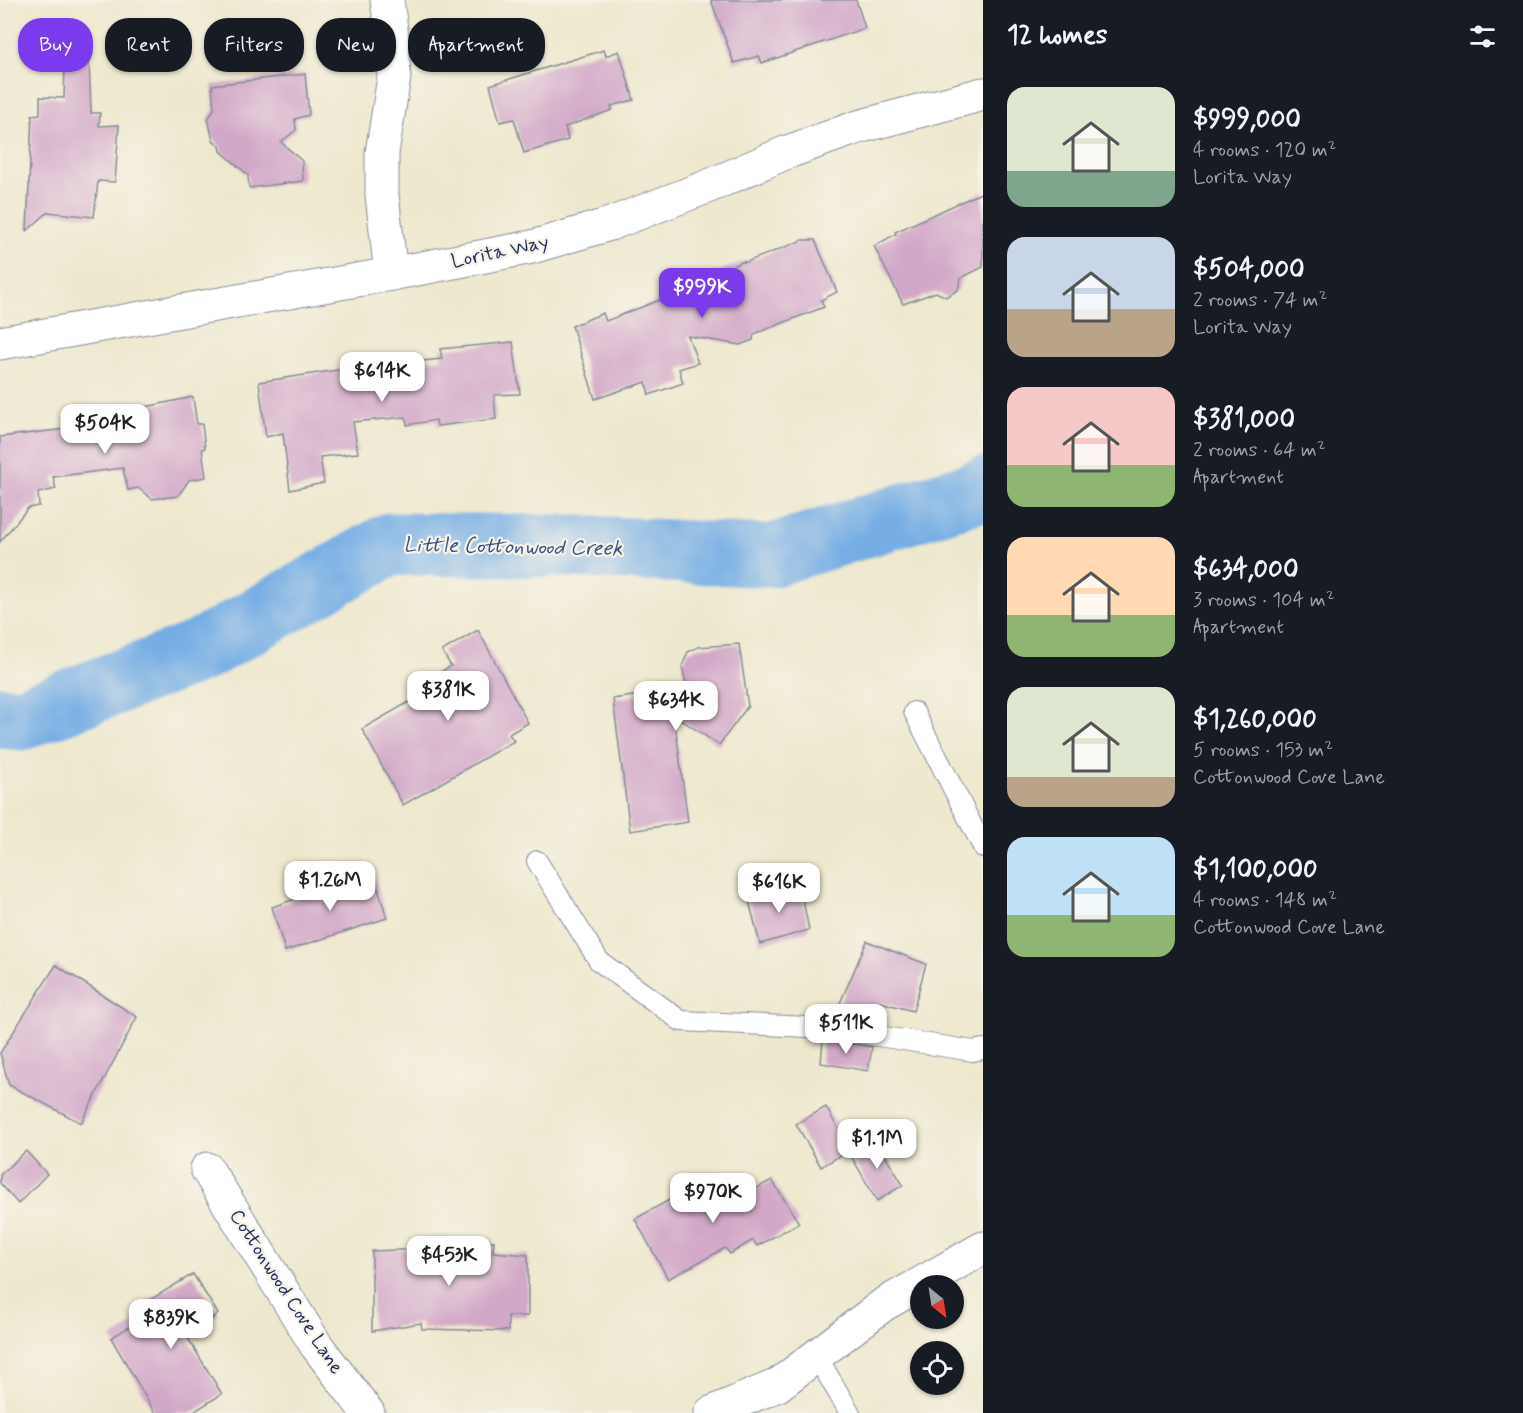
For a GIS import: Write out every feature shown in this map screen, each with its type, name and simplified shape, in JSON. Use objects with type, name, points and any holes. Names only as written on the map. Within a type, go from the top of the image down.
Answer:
[{"type":"street","points":[[387,0],[394,77],[382,153],[382,195],[391,274]]},
{"type":"street","name":"Lorita Way","points":[[0,343],[391,274],[543,244],[610,224],[709,186],[785,153],[858,127],[983,94]]},
{"type":"street","name":"Cottonwood Cove Lane","points":[[207,1169],[316,1345],[368,1413]]},
{"type":"street","points":[[711,1413],[778,1385],[883,1305],[983,1248]]},
{"type":"lane","points":[[914,712],[983,847]]},
{"type":"lane","points":[[537,861],[599,962],[681,1021],[828,1028],[973,1051],[983,1049]]},
{"type":"lane","points":[[816,1355],[850,1413]]},
{"type":"building","points":[[711,0],[856,0],[865,28],[762,63],[759,56],[734,63]]},
{"type":"building","points":[[604,50],[606,56],[619,51],[634,100],[611,106],[612,110],[565,127],[568,140],[524,153],[514,119],[500,122],[490,85],[532,72],[545,72],[545,68]]},
{"type":"building","points":[[65,72],[89,72],[91,113],[100,113],[99,126],[119,125],[115,182],[98,181],[94,217],[48,212],[27,231],[32,115],[40,114],[40,97],[64,98]]},
{"type":"building","points":[[305,74],[309,115],[295,119],[296,130],[281,142],[302,161],[303,181],[249,188],[248,175],[221,151],[220,146],[213,140],[208,119],[214,109],[212,85]]},
{"type":"building","points":[[983,192],[983,267],[961,278],[958,290],[946,297],[936,292],[903,304],[874,246],[896,234],[895,232]]},
{"type":"building","points":[[803,240],[815,240],[837,292],[821,300],[824,307],[754,334],[753,340],[740,345],[688,336],[698,363],[679,369],[683,383],[649,395],[646,382],[595,399],[572,326],[603,313],[606,321],[701,284],[700,280],[744,261],[744,263]]},
{"type":"building","points":[[513,342],[520,394],[494,395],[496,419],[437,426],[436,420],[407,425],[406,417],[353,422],[358,453],[320,457],[324,483],[290,490],[283,433],[266,437],[259,382],[357,367],[359,382],[424,366],[422,361],[442,359],[440,349]]},
{"type":"building","points":[[193,397],[197,424],[202,424],[205,448],[202,449],[206,477],[189,480],[178,496],[152,499],[138,488],[128,490],[123,468],[53,477],[56,489],[38,493],[39,506],[28,508],[0,542],[0,437],[74,428],[73,422],[96,418],[96,413],[131,407],[131,410]]},
{"type":"building","points":[[478,630],[528,723],[509,734],[514,741],[403,805],[362,729],[430,690],[426,680],[451,666],[442,651]]},
{"type":"building","points":[[739,644],[748,706],[719,745],[674,715],[688,822],[630,831],[613,699],[687,688],[682,666],[688,652],[698,647]]},
{"type":"building","points":[[373,872],[387,918],[285,951],[272,907]]},
{"type":"building","points":[[800,885],[809,930],[760,944],[748,897]]},
{"type":"building","points":[[867,941],[926,964],[913,1011],[880,1002],[876,1023],[834,1017]]},
{"type":"building","points":[[56,965],[137,1017],[81,1123],[9,1085],[0,1053]]},
{"type":"building","points":[[823,1040],[872,1047],[868,1071],[821,1063]]},
{"type":"building","points":[[826,1107],[850,1150],[821,1167],[796,1124]]},
{"type":"building","points":[[876,1140],[903,1185],[877,1201],[850,1154]]},
{"type":"building","points":[[26,1151],[47,1174],[18,1204],[0,1183],[0,1175]]},
{"type":"building","points":[[705,1180],[712,1190],[727,1184],[736,1199],[772,1180],[799,1223],[757,1246],[753,1240],[730,1254],[725,1248],[668,1279],[635,1219]]},
{"type":"building","points":[[421,1240],[494,1241],[493,1252],[528,1255],[528,1316],[508,1316],[508,1331],[422,1329],[421,1323],[372,1331],[372,1251],[422,1249]]},
{"type":"building","points":[[193,1274],[218,1314],[186,1335],[222,1394],[192,1413],[155,1413],[111,1338],[153,1312],[148,1301]]},
{"type":"waterway","name":"Little Cottonwood Creek","points":[[0,717],[21,719],[200,651],[390,544],[568,546],[770,556],[983,488]]}]
